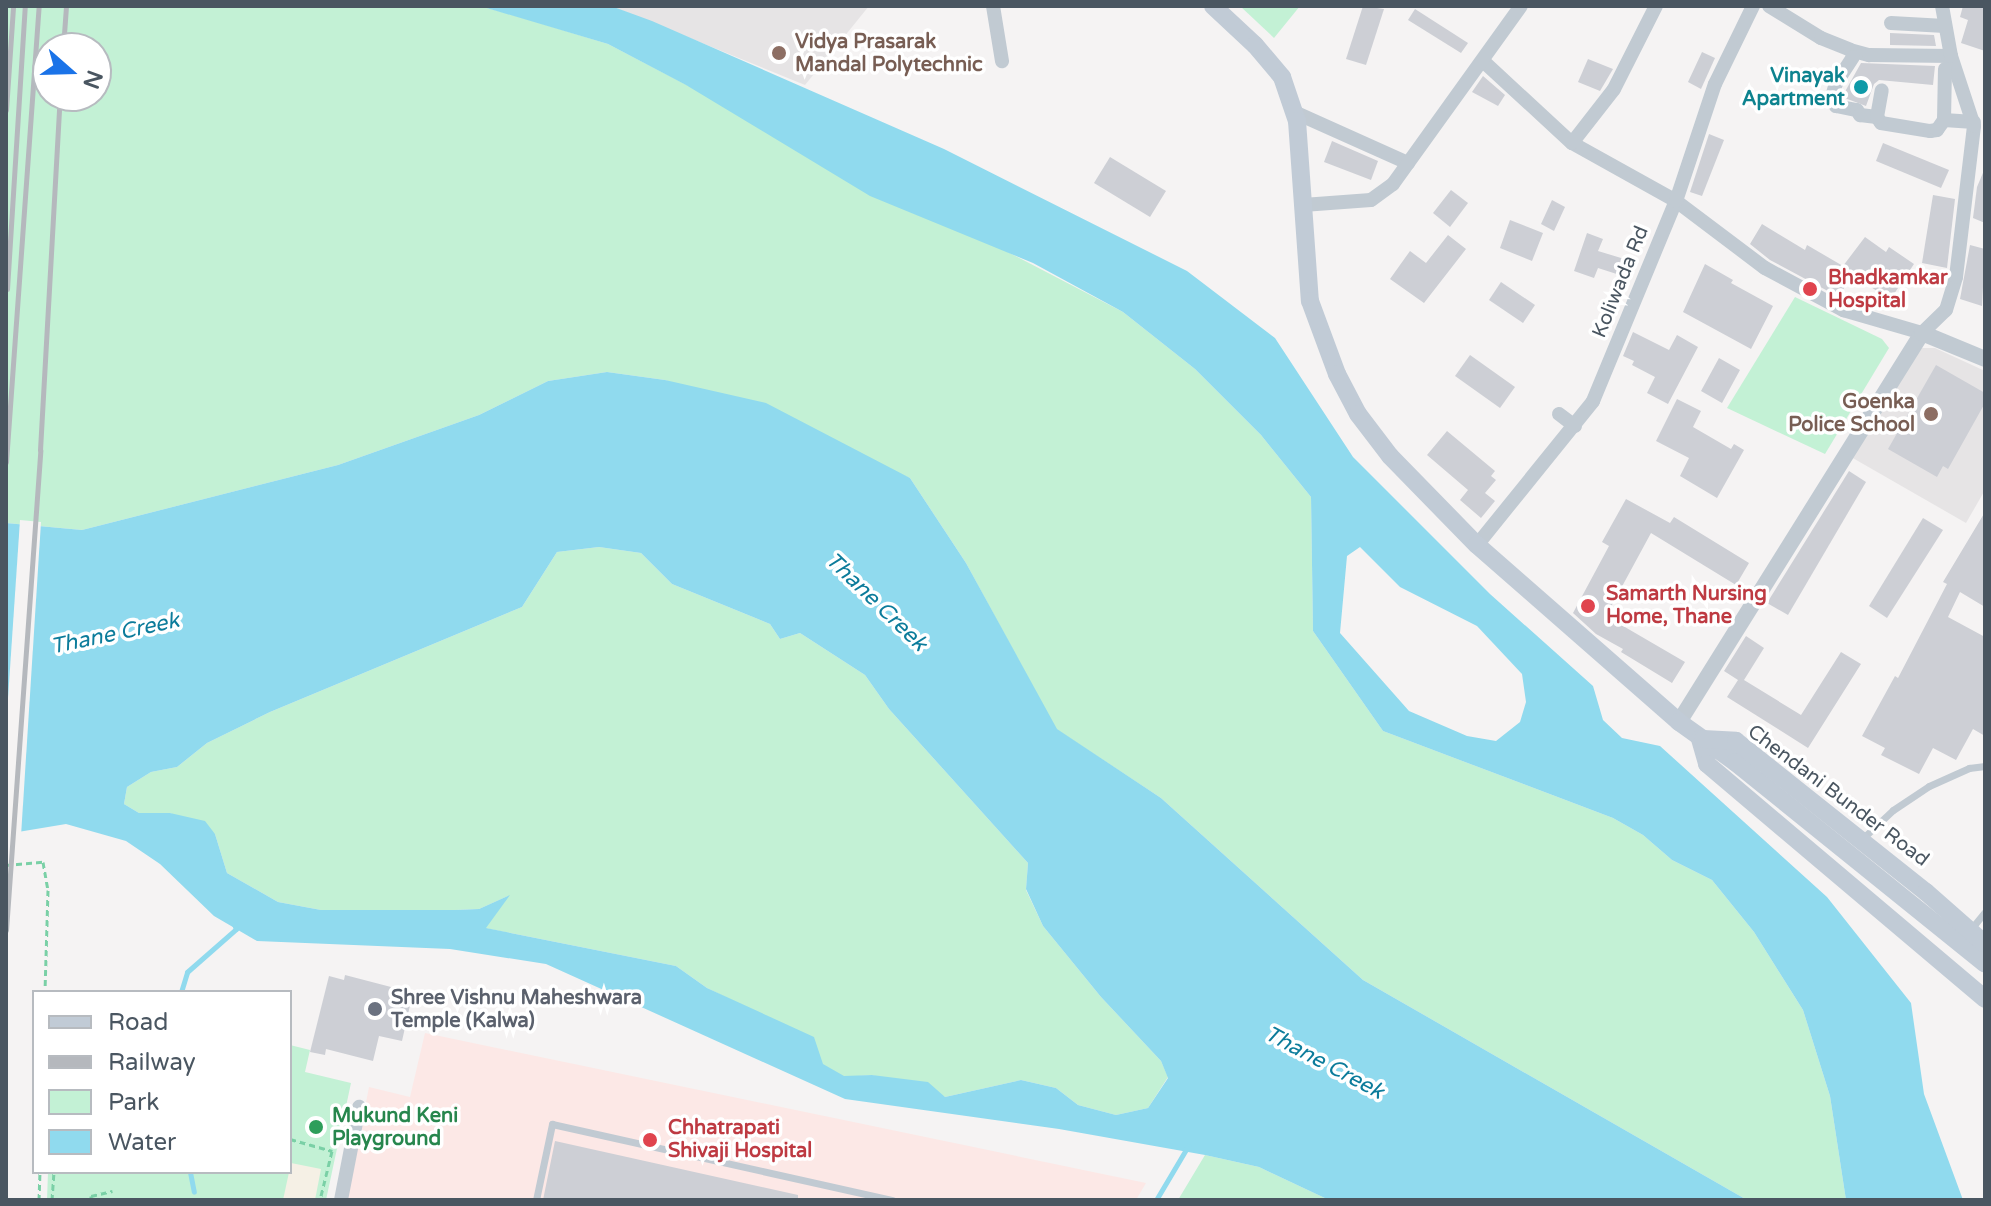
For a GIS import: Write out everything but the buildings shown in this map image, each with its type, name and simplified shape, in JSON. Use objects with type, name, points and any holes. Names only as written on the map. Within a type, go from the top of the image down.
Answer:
[{"type":"main road","points":[[1213,6],[1255,45],[1282,77],[1294,112],[1310,301],[1337,374],[1358,414],[1390,456],[1477,545],[1679,722],[1735,762],[1985,964]]},
{"type":"main road","points":[[1700,739],[1707,764],[1985,999]]},
{"type":"main road","name":"Chendani Bunder Road","points":[[1700,739],[1736,741],[1985,944]]},
{"type":"street","points":[[993,6],[1002,61]]},
{"type":"street","points":[[1303,205],[1371,200],[1393,184],[1521,6]]},
{"type":"street","points":[[1572,143],[1614,89],[1656,6]]},
{"type":"street","name":"Koliwada Rd","points":[[1477,545],[1593,401],[1676,201],[1715,84],[1753,6]]},
{"type":"street","points":[[1769,6],[1821,38],[1850,50],[1869,55],[1948,62]]},
{"type":"street","points":[[1853,57],[1836,83],[1831,100],[1836,106],[1877,117],[1881,123],[1937,130],[1944,120],[1948,62],[1942,6]]},
{"type":"street","points":[[1891,23],[1945,26]]},
{"type":"street","points":[[1483,61],[1572,143],[1676,201],[1778,275],[1864,319],[1922,333],[1984,356]]},
{"type":"street","points":[[1679,722],[1922,333],[1946,310],[1956,277],[1978,125],[1948,62]]},
{"type":"street","points":[[1877,117],[1882,90]]},
{"type":"street","points":[[1294,112],[1408,163]]},
{"type":"street","points":[[1944,120],[1978,125]]},
{"type":"street","points":[[1559,414],[1575,426]]},
{"type":"street","points":[[341,1200],[359,1107]]},
{"type":"lane","points":[[1861,840],[1893,810],[1929,786],[1969,768],[1985,766]]},
{"type":"lane","points":[[1970,930],[1985,912]]},
{"type":"lane","points":[[536,1200],[552,1124],[893,1200]]},
{"type":"path","points":[[6,865],[43,862],[48,890],[45,990]]},
{"type":"path","points":[[292,1140],[332,1151],[320,1200]]},
{"type":"path","points":[[39,1200],[40,1174]]},
{"type":"path","points":[[52,1200],[54,1174]]},
{"type":"path","points":[[91,1200],[91,1196],[112,1191]]},
{"type":"path","points":[[206,1200],[226,1200]]},
{"type":"shaded area","name":"Vidya Prasarak Mandal Polytechnic","points":[[611,6],[869,6],[805,85]]},
{"type":"shaded area","name":"Goenka Police School","points":[[1922,348],[1935,348],[1985,371],[1985,490],[1966,523],[1851,457],[1913,355]]},
{"type":"shaded area","name":"Chhatrapati Shivaji Hospital","points":[[425,1033],[1146,1183],[1136,1200],[347,1200],[369,1087],[410,1097]]},
{"type":"green space","points":[[6,6],[480,6],[608,44],[1123,312],[1195,369],[1261,435],[1311,497],[1313,631],[1383,731],[1613,818],[1643,835],[1672,860],[1712,880],[1754,932],[1803,1010],[1830,1096],[1846,1200],[1747,1200],[1363,980],[1161,798],[1056,729],[966,563],[910,478],[665,380],[607,372],[548,381],[479,415],[338,465],[82,530],[6,523]]},
{"type":"green space","points":[[1240,6],[1300,6],[1274,38]]},
{"type":"green space","points":[[1795,297],[1882,339],[1889,348],[1825,454],[1727,408]]},
{"type":"green space","points":[[599,547],[641,553],[672,584],[770,624],[780,639],[800,633],[865,675],[889,709],[1028,863],[1026,890],[1043,926],[1101,997],[1161,1061],[1168,1077],[1148,1108],[1116,1115],[1078,1105],[1056,1088],[1021,1080],[945,1097],[872,1075],[844,1077],[822,1064],[752,1010],[707,988],[676,966],[485,928],[508,896],[479,909],[455,910],[321,910],[278,902],[227,873],[215,834],[170,813],[139,813],[124,804],[127,787],[151,772],[177,767],[207,743],[270,712],[522,607],[557,552]]},
{"type":"green space","name":"Mukund Keni Playground","points":[[292,1046],[310,1050],[305,1072],[351,1083],[326,1200],[47,1200],[48,1174],[292,1174]]},
{"type":"green space","points":[[1205,1155],[1259,1167],[1329,1200],[1178,1200]]},
{"type":"sand","points":[[292,1163],[321,1169],[315,1200],[283,1200],[289,1174],[292,1174]]},
{"type":"water","points":[[480,6],[611,6],[652,21],[944,149],[1187,271],[1275,338],[1353,457],[1490,594],[1593,686],[1603,720],[1622,738],[1660,746],[1827,897],[1911,1003],[1924,1094],[1963,1200],[1846,1200],[1830,1096],[1803,1010],[1754,932],[1712,880],[1672,860],[1643,835],[1613,818],[1383,731],[1313,631],[1311,497],[1261,435],[1195,369],[1123,312],[1033,263],[870,196],[686,85],[608,44]],"holes":[[[1360,547],[1400,587],[1477,626],[1522,674],[1526,702],[1520,722],[1496,741],[1467,736],[1409,711],[1340,633],[1347,556]]]},
{"type":"water","name":"Thane Creek","points":[[607,372],[665,380],[766,403],[910,478],[966,563],[1057,729],[1161,798],[1363,980],[1747,1200],[1329,1200],[1259,1167],[1205,1155],[1059,1129],[845,1099],[546,964],[450,949],[257,941],[214,916],[160,864],[126,841],[66,824],[6,834],[6,523],[82,530],[338,465],[479,415],[548,381]],"holes":[[[599,547],[641,553],[672,584],[770,624],[780,639],[800,633],[865,675],[889,709],[1028,863],[1026,889],[1043,926],[1101,997],[1161,1061],[1168,1078],[1148,1108],[1116,1115],[1078,1105],[1056,1088],[1021,1080],[945,1097],[928,1082],[872,1075],[844,1076],[823,1064],[814,1037],[707,988],[676,966],[486,928],[510,895],[479,909],[455,910],[321,910],[278,902],[227,873],[215,834],[205,821],[170,813],[139,813],[124,804],[127,787],[151,772],[177,767],[207,743],[270,712],[522,607],[557,552]]]},
{"type":"pier","points":[[20,520],[41,522],[21,836],[6,838],[6,728]]},
{"type":"waterway","points":[[182,990],[187,972],[236,929],[234,924]]},
{"type":"waterway","points":[[1156,1200],[1188,1146]]},
{"type":"waterway","points":[[190,1174],[194,1192]]},
{"type":"railway","points":[[6,110],[13,6]]},
{"type":"railway","points":[[7,289],[25,6]]},
{"type":"railway","points":[[6,462],[39,6]]},
{"type":"railway","points":[[64,32],[66,6]]},
{"type":"railway","points":[[6,930],[40,450],[59,112]]},
{"type":"place","name":"Vidya Prasarak Mandal Polytechnic","points":[[779,53]]},
{"type":"place","name":"Vinayak Apartment","points":[[1861,87]]},
{"type":"place","name":"Bhadkamkar Hospital","points":[[1810,289]]},
{"type":"place","name":"Goenka Police School","points":[[1931,414]]},
{"type":"place","name":"Samarth Nursing Home, Thane","points":[[1588,606]]},
{"type":"place","name":"Shree Vishnu Maheshwara Temple (Kalwa)","points":[[375,1009]]},
{"type":"place","name":"Mukund Keni Playground","points":[[316,1127]]},
{"type":"place","name":"Chhatrapati Shivaji Hospital","points":[[650,1140]]}]
